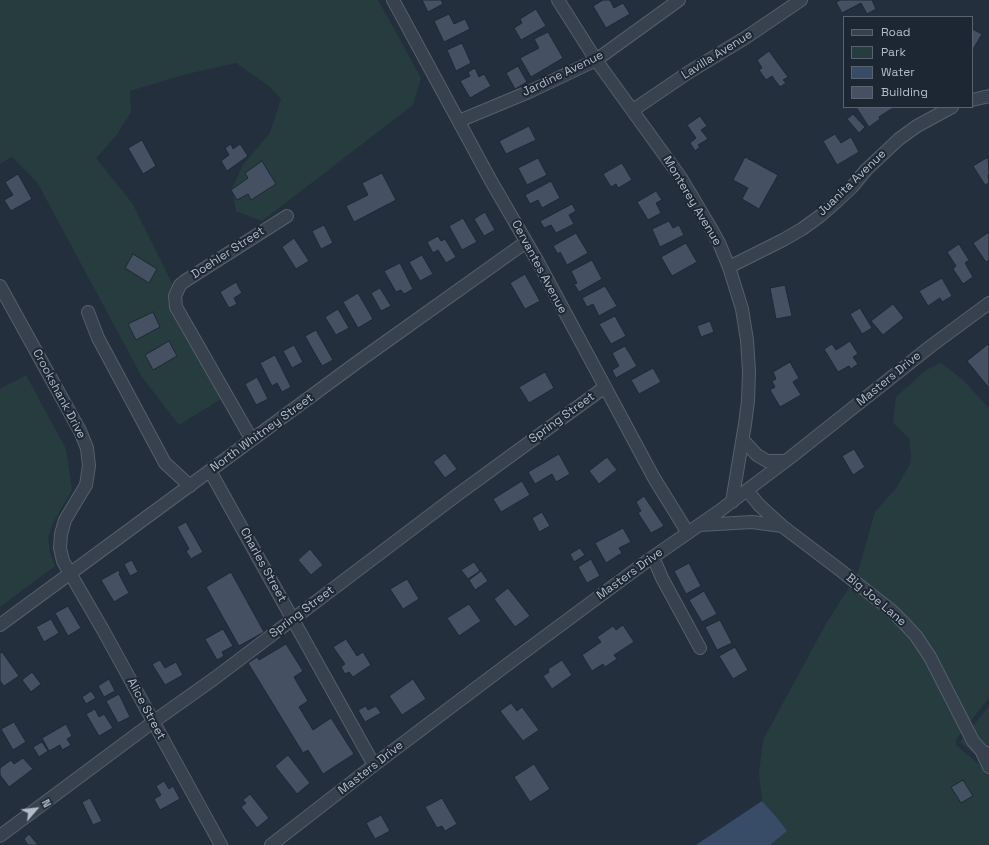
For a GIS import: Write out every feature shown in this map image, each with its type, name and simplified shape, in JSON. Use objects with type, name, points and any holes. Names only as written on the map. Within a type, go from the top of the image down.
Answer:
[{"type":"street","name":"Cervantes Avenue","points":[[393,0],[654,478],[688,533]]},
{"type":"street","name":"Monterey Avenue","points":[[558,0],[596,60],[633,110],[689,191],[719,243],[729,267],[740,303],[747,340],[749,371],[748,401],[743,440],[732,502]]},
{"type":"street","name":"Jardine Avenue","points":[[459,121],[531,91],[596,60],[679,0]]},
{"type":"street","name":"Lavilla Avenue","points":[[633,110],[801,0]]},
{"type":"street","points":[[973,100],[989,96]]},
{"type":"street","name":"Juanita Avenue","points":[[729,267],[783,240],[820,216],[899,139],[917,126],[950,108]]},
{"type":"street","name":"Doehler Street","points":[[252,440],[176,306],[175,296],[180,285],[185,281],[287,216]]},
{"type":"street","name":"North Whitney Street","points":[[0,625],[359,361],[526,242]]},
{"type":"street","name":"Crookshank Drive","points":[[0,286],[80,431],[86,448],[89,466],[86,485],[65,520],[61,534],[61,555],[70,574]]},
{"type":"street","name":"Masters Drive","points":[[271,845],[514,659],[732,502],[931,346],[989,303]]},
{"type":"street","points":[[88,312],[98,338],[164,463],[190,486]]},
{"type":"street","name":"Spring Street","points":[[0,836],[153,722],[215,678],[457,495],[605,387]]},
{"type":"street","points":[[743,440],[757,455],[768,461],[786,461]]},
{"type":"street","name":"Charles Street","points":[[210,471],[374,765]]},
{"type":"street","name":"Big Joe Lane","points":[[747,490],[759,505],[782,526],[892,611],[916,636],[930,657],[973,741],[985,752],[989,767]]},
{"type":"street","points":[[700,524],[752,522],[782,526]]},
{"type":"street","points":[[653,558],[662,578],[700,648]]},
{"type":"street","name":"Alice Street","points":[[70,574],[103,630],[221,845]]},
{"type":"green space","points":[[0,0],[378,0],[421,78],[413,105],[262,221],[236,211],[232,188],[243,165],[270,133],[281,99],[269,86],[236,63],[187,74],[130,91],[131,112],[116,136],[96,158],[132,203],[173,285],[169,291],[168,301],[171,310],[221,399],[179,425],[142,377],[37,182],[12,157],[0,164]]},
{"type":"green space","points":[[941,363],[963,380],[989,408],[989,698],[956,739],[956,745],[989,773],[989,845],[770,845],[787,831],[762,801],[759,774],[763,740],[827,622],[857,575],[875,512],[896,488],[910,464],[911,456],[909,438],[893,423],[896,397],[926,370]]},
{"type":"green space","points":[[26,375],[66,449],[72,490],[53,523],[48,537],[50,553],[55,566],[0,607],[0,389]]},
{"type":"green space","points":[[989,706],[989,766],[960,742]]},
{"type":"water","points":[[762,801],[787,831],[770,845],[696,845]]},
{"type":"building","points":[[422,0],[441,0],[443,4],[428,12]]},
{"type":"building","points":[[603,0],[610,0],[614,8],[623,3],[630,14],[606,28],[593,6]]},
{"type":"building","points":[[840,0],[872,0],[876,9],[867,14],[861,3],[842,13],[836,2]]},
{"type":"building","points":[[536,9],[546,26],[521,40],[514,28],[522,23],[520,19]]},
{"type":"building","points":[[449,14],[454,24],[465,19],[470,29],[444,42],[434,21]]},
{"type":"building","points":[[973,30],[982,34],[973,49]]},
{"type":"building","points":[[548,32],[563,58],[531,77],[520,58],[539,48],[534,39]]},
{"type":"building","points":[[462,43],[471,63],[456,71],[447,50]]},
{"type":"building","points":[[769,51],[788,77],[783,80],[786,83],[780,87],[772,76],[766,80],[759,70],[762,68],[757,60]]},
{"type":"building","points":[[518,66],[527,82],[515,89],[506,73]]},
{"type":"building","points":[[475,68],[479,77],[484,74],[491,86],[470,98],[460,81],[470,76],[468,72]]},
{"type":"building","points":[[857,108],[893,108],[879,117],[880,119],[869,127]]},
{"type":"building","points":[[853,114],[865,127],[859,133],[847,119]]},
{"type":"building","points":[[700,116],[707,126],[701,130],[708,139],[698,145],[700,147],[695,151],[690,143],[696,138],[687,125]]},
{"type":"building","points":[[529,126],[536,140],[506,154],[499,141]]},
{"type":"building","points":[[835,134],[841,143],[851,137],[859,152],[837,165],[823,141]]},
{"type":"building","points":[[142,140],[156,166],[143,174],[128,148]]},
{"type":"building","points":[[231,144],[233,149],[240,144],[248,156],[227,171],[221,161],[229,155],[225,148]]},
{"type":"building","points":[[745,157],[778,175],[759,209],[742,199],[748,188],[733,180]]},
{"type":"building","points":[[988,157],[989,183],[985,185],[973,166]]},
{"type":"building","points":[[538,158],[547,175],[527,185],[518,168]]},
{"type":"building","points":[[262,161],[276,184],[251,200],[248,194],[237,200],[231,190],[248,178],[245,173]]},
{"type":"building","points":[[622,163],[632,180],[618,188],[616,184],[611,187],[603,174]]},
{"type":"building","points":[[382,173],[396,200],[354,222],[346,206],[368,195],[362,183]]},
{"type":"building","points":[[18,174],[32,199],[11,211],[4,200],[13,195],[5,182]]},
{"type":"building","points":[[551,181],[560,198],[542,208],[538,200],[530,204],[525,195]]},
{"type":"building","points":[[656,191],[662,200],[656,203],[661,213],[648,220],[637,202]]},
{"type":"building","points":[[572,204],[576,211],[569,215],[574,224],[556,233],[551,225],[544,228],[540,221]]},
{"type":"building","points":[[485,212],[495,230],[484,236],[474,219]]},
{"type":"building","points":[[463,218],[477,242],[462,250],[449,226]]},
{"type":"building","points":[[669,221],[673,228],[679,225],[684,235],[660,247],[652,229]]},
{"type":"building","points":[[324,225],[333,243],[321,249],[312,231]]},
{"type":"building","points":[[989,232],[989,260],[986,262],[973,243]]},
{"type":"building","points":[[576,233],[588,253],[567,265],[560,252],[558,254],[553,246]]},
{"type":"building","points":[[438,236],[441,241],[445,239],[456,257],[446,263],[438,250],[433,253],[427,242]]},
{"type":"building","points":[[294,238],[309,261],[296,269],[282,247]]},
{"type":"building","points":[[686,243],[697,262],[672,276],[661,257]]},
{"type":"building","points":[[959,244],[969,260],[965,263],[973,277],[963,284],[953,269],[956,266],[947,252]]},
{"type":"building","points":[[133,254],[157,269],[149,283],[125,268]]},
{"type":"building","points":[[422,255],[433,274],[420,281],[409,262]]},
{"type":"building","points":[[592,260],[602,279],[579,292],[574,284],[577,283],[571,271]]},
{"type":"building","points":[[400,263],[413,289],[404,294],[401,290],[396,292],[384,271]]},
{"type":"building","points":[[525,274],[540,301],[525,309],[510,283]]},
{"type":"building","points":[[942,278],[952,296],[942,302],[940,298],[928,306],[919,291]]},
{"type":"building","points":[[236,282],[242,293],[234,298],[237,304],[229,308],[220,292]]},
{"type":"building","points":[[785,285],[792,316],[776,319],[770,288]]},
{"type":"building","points":[[605,286],[617,306],[599,316],[593,304],[587,307],[582,298]]},
{"type":"building","points":[[380,288],[391,306],[381,311],[371,293]]},
{"type":"building","points":[[358,293],[373,319],[358,328],[343,302]]},
{"type":"building","points":[[893,304],[904,318],[883,335],[871,321]]},
{"type":"building","points":[[860,308],[872,328],[862,334],[850,314]]},
{"type":"building","points":[[338,309],[349,328],[336,335],[325,317]]},
{"type":"building","points":[[153,312],[160,327],[136,340],[128,324]]},
{"type":"building","points":[[615,316],[626,336],[611,344],[599,324]]},
{"type":"building","points":[[710,321],[714,332],[701,337],[697,326]]},
{"type":"building","points":[[316,330],[333,360],[322,366],[305,336]]},
{"type":"building","points":[[169,341],[177,356],[153,370],[145,355]]},
{"type":"building","points":[[850,341],[858,354],[853,357],[858,364],[851,369],[849,366],[838,372],[824,349],[832,344],[836,350]]},
{"type":"building","points":[[988,344],[989,345],[989,388],[967,361]]},
{"type":"building","points":[[294,345],[303,362],[292,368],[283,351]]},
{"type":"building","points":[[625,346],[637,366],[616,378],[612,370],[619,366],[612,353]]},
{"type":"building","points":[[275,355],[291,387],[282,392],[277,383],[272,386],[260,363]]},
{"type":"building","points":[[790,362],[799,378],[793,382],[801,395],[780,407],[770,390],[775,387],[772,381],[776,379],[773,372]]},
{"type":"building","points":[[653,368],[661,382],[639,394],[631,380]]},
{"type":"building","points":[[545,372],[554,388],[529,403],[519,387]]},
{"type":"building","points":[[257,377],[268,399],[256,405],[245,384]]},
{"type":"building","points":[[854,449],[865,467],[853,475],[842,456]]},
{"type":"building","points":[[445,453],[457,469],[445,478],[433,462]]},
{"type":"building","points":[[559,454],[570,474],[556,482],[552,474],[535,484],[528,472]]},
{"type":"building","points":[[607,457],[617,470],[599,484],[589,471]]},
{"type":"building","points":[[522,481],[530,495],[501,512],[493,499]]},
{"type":"building","points":[[644,496],[664,526],[651,533],[638,513],[641,511],[636,502]]},
{"type":"building","points":[[542,512],[550,526],[539,532],[532,518]]},
{"type":"building","points":[[186,522],[203,552],[191,559],[186,551],[189,549],[177,527]]},
{"type":"building","points":[[623,528],[631,542],[619,548],[622,553],[606,563],[595,543]]},
{"type":"building","points":[[580,548],[585,555],[574,562],[570,554]]},
{"type":"building","points":[[310,549],[323,565],[311,575],[298,560]]},
{"type":"building","points":[[591,559],[600,576],[587,583],[578,567]]},
{"type":"building","points":[[132,560],[138,572],[130,576],[124,564]]},
{"type":"building","points":[[474,562],[480,571],[468,579],[461,570]]},
{"type":"building","points":[[689,563],[701,586],[686,594],[674,571]]},
{"type":"building","points":[[119,570],[119,574],[129,593],[114,602],[101,580]]},
{"type":"building","points":[[481,571],[488,581],[475,590],[469,580]]},
{"type":"building","points":[[231,572],[264,632],[239,646],[206,587]]},
{"type":"building","points":[[407,579],[419,599],[403,609],[390,589]]},
{"type":"building","points":[[508,588],[530,616],[515,627],[494,599]]},
{"type":"building","points":[[704,591],[717,614],[702,622],[689,600]]},
{"type":"building","points":[[469,604],[481,621],[459,636],[447,618]]},
{"type":"building","points":[[68,606],[81,628],[68,636],[55,613]]},
{"type":"building","points":[[51,619],[59,633],[44,642],[36,627]]},
{"type":"building","points":[[720,620],[732,643],[717,650],[705,627]]},
{"type":"building","points":[[623,625],[634,642],[614,655],[617,659],[605,667],[603,664],[592,671],[582,655],[601,642],[597,637],[613,626],[616,630]]},
{"type":"building","points":[[223,629],[233,646],[222,652],[224,656],[217,660],[205,639]]},
{"type":"building","points":[[346,639],[357,656],[363,652],[371,665],[353,677],[349,672],[345,674],[341,667],[345,664],[333,647]]},
{"type":"building","points":[[286,644],[303,671],[294,677],[308,701],[299,707],[313,730],[331,718],[354,754],[323,774],[308,750],[303,753],[248,663],[257,657],[259,660]]},
{"type":"building","points":[[735,647],[748,670],[733,679],[719,656]]},
{"type":"building","points":[[2,652],[19,676],[4,686],[0,681],[0,653]]},
{"type":"building","points":[[160,660],[165,668],[176,662],[183,675],[165,685],[152,664]]},
{"type":"building","points":[[562,660],[572,675],[552,689],[543,676],[549,672],[548,669]]},
{"type":"building","points":[[32,672],[41,684],[31,692],[22,680]]},
{"type":"building","points":[[109,679],[115,691],[104,697],[98,686]]},
{"type":"building","points":[[413,679],[426,699],[402,715],[389,696]]},
{"type":"building","points":[[91,691],[96,698],[86,704],[82,697]]},
{"type":"building","points":[[119,694],[130,717],[118,723],[106,701]]},
{"type":"building","points":[[511,703],[517,711],[522,707],[539,730],[523,741],[500,711]]},
{"type":"building","points":[[366,706],[368,710],[376,706],[381,713],[365,722],[358,710]]},
{"type":"building","points":[[95,709],[99,717],[104,714],[113,728],[99,736],[86,714]]},
{"type":"building","points":[[14,722],[26,742],[13,750],[1,729]]},
{"type":"building","points":[[66,724],[72,736],[67,739],[71,745],[62,750],[60,745],[49,751],[42,738]]},
{"type":"building","points":[[42,742],[48,751],[39,757],[33,747]]},
{"type":"building","points":[[288,755],[310,783],[297,794],[275,766]]},
{"type":"building","points":[[23,758],[33,769],[9,787],[0,775],[0,768],[11,760],[14,764]]},
{"type":"building","points":[[534,764],[550,789],[530,802],[514,777]]},
{"type":"building","points":[[963,780],[973,796],[961,803],[951,787]]},
{"type":"building","points":[[164,781],[169,789],[173,786],[180,799],[160,810],[154,799],[161,795],[156,786]]},
{"type":"building","points":[[250,794],[269,818],[257,828],[241,807],[246,803],[243,800]]},
{"type":"building","points":[[90,798],[102,821],[93,825],[82,802]]},
{"type":"building","points":[[442,798],[457,824],[445,831],[442,826],[437,828],[425,807]]},
{"type":"building","points":[[381,815],[390,831],[375,839],[366,823]]},
{"type":"building","points":[[29,834],[38,845],[28,845],[24,839]]}]
